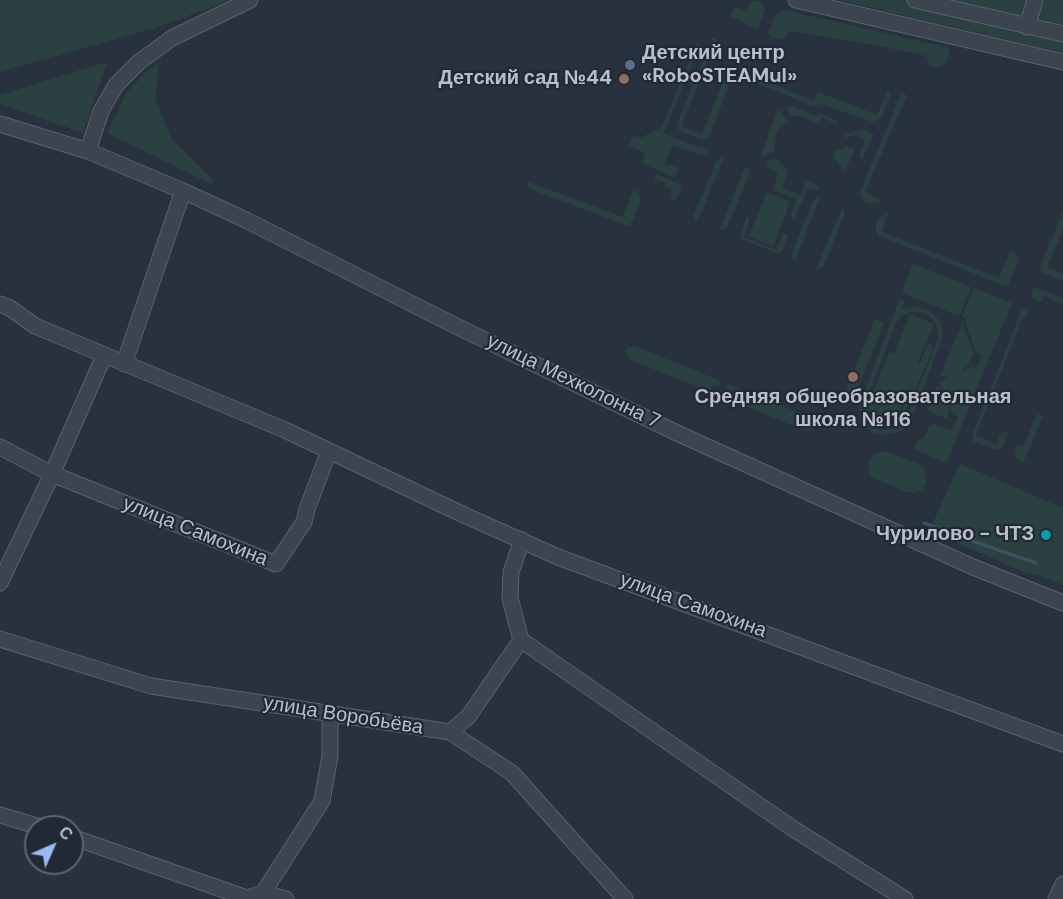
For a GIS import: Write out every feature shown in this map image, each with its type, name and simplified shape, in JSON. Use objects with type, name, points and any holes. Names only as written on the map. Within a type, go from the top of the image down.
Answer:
[{"type":"street","points":[[88,151],[101,111],[116,85],[139,62],[172,38],[250,0]]},
{"type":"street","points":[[796,0],[1063,62]]},
{"type":"street","points":[[915,0],[950,4],[1026,27],[1063,34]]},
{"type":"street","points":[[1026,27],[1035,0]]},
{"type":"street","name":"улица Мехколонна 7","points":[[0,124],[88,151],[183,191],[677,433],[973,567],[1063,603]]},
{"type":"street","points":[[124,364],[183,191]]},
{"type":"street","name":"улица Самохина","points":[[0,304],[10,308],[35,326],[285,430],[558,557],[1063,744]]},
{"type":"street","points":[[0,583],[52,474],[104,356]]},
{"type":"street","name":"улица Самохина","points":[[0,447],[52,474],[276,564],[304,522],[329,451]]},
{"type":"street","points":[[522,540],[511,572],[510,598],[521,640],[792,828],[905,899]]},
{"type":"street","name":"улица Воробьёва","points":[[0,639],[151,686],[450,732],[512,773],[625,899]]},
{"type":"street","points":[[450,732],[468,717],[521,640]]},
{"type":"street","points":[[263,893],[322,801],[330,756],[330,714]]},
{"type":"street","points":[[0,815],[24,822]]},
{"type":"street","points":[[84,841],[247,898],[263,893],[286,899]]},
{"type":"street","points":[[1056,899],[1063,884]]},
{"type":"green space","points":[[0,0],[229,0],[162,26],[0,72]]},
{"type":"green space","points":[[839,0],[1063,0],[1063,53]]},
{"type":"green space","points":[[760,1],[765,9],[758,30],[730,16],[734,7],[747,12],[751,2]]},
{"type":"green space","points":[[785,10],[946,47],[950,52],[945,64],[936,68],[930,65],[926,56],[875,45],[789,31],[784,39],[772,39],[768,33],[775,15]]},
{"type":"green space","points":[[718,37],[681,126],[702,134],[727,72],[733,75],[709,137],[703,140],[679,131],[677,124],[712,38]]},
{"type":"green space","points":[[697,43],[700,44],[664,133],[697,147],[709,148],[707,153],[702,155],[672,145],[665,164],[679,168],[675,178],[642,163],[645,153],[629,146],[633,136],[640,138],[662,127]]},
{"type":"green space","points":[[107,62],[83,133],[0,104],[0,95]]},
{"type":"green space","points":[[159,62],[155,99],[171,138],[214,181],[211,184],[107,133],[127,92]]},
{"type":"green space","points":[[758,78],[814,101],[818,92],[877,115],[887,92],[891,94],[881,119],[872,122],[822,104],[813,106],[756,83]]},
{"type":"green space","points":[[907,95],[865,192],[882,201],[871,204],[863,201],[860,192],[900,96]]},
{"type":"green space","points":[[792,106],[838,121],[836,124],[821,117],[818,124],[797,115],[791,117],[787,108]]},
{"type":"green space","points":[[778,109],[787,120],[776,135],[774,152],[763,156],[761,155]]},
{"type":"green space","points":[[862,129],[874,134],[862,160],[859,157],[865,140],[857,135],[846,138],[844,135]]},
{"type":"green space","points":[[849,146],[855,149],[845,171],[833,154],[836,150]]},
{"type":"green space","points":[[724,157],[698,221],[695,220],[694,214],[717,160]]},
{"type":"green space","points":[[776,158],[788,171],[782,188],[800,195],[807,181],[820,186],[818,190],[808,188],[794,219],[790,217],[797,199],[773,190],[778,172],[766,167],[769,160]]},
{"type":"green space","points":[[746,165],[750,173],[727,227],[724,230],[720,229]]},
{"type":"green space","points":[[657,174],[682,185],[676,201],[671,200],[672,191],[665,187],[666,183],[657,180],[655,184],[653,183]]},
{"type":"green space","points":[[529,182],[623,217],[634,189],[641,198],[633,220],[628,226],[530,189],[527,185]]},
{"type":"green space","points":[[767,192],[790,202],[773,247],[749,236]]},
{"type":"green space","points":[[820,198],[795,261],[791,255],[813,200]]},
{"type":"green space","points":[[842,208],[845,211],[844,215],[824,266],[816,269]]},
{"type":"green space","points":[[889,211],[882,232],[999,278],[1010,251],[1017,254],[1019,258],[1008,285],[879,236],[875,231],[877,220]]},
{"type":"green space","points":[[1063,211],[1063,229],[1047,267],[1063,274],[1063,281],[1045,274],[1041,270],[1041,265]]},
{"type":"green space","points":[[746,217],[750,218],[744,237],[776,250],[783,233],[788,235],[782,251],[776,253],[740,238]]},
{"type":"green space","points":[[913,264],[971,287],[959,316],[902,293]]},
{"type":"green space","points":[[1034,287],[1063,298],[1063,304],[1044,296],[1041,302],[1033,299],[1031,294]]},
{"type":"green space","points":[[974,288],[1012,303],[946,463],[914,449],[918,440],[924,438],[929,426],[933,424],[952,430],[958,417],[949,407],[948,419],[927,411],[937,385],[943,392],[939,382],[949,378],[945,376],[939,378],[962,324],[974,353],[962,372],[971,367],[976,369],[982,355],[976,352],[965,322],[966,318],[962,317]]},
{"type":"green space","points":[[900,298],[905,300],[901,310],[917,306],[933,313],[941,323],[943,336],[911,421],[902,431],[885,435],[872,432],[861,419],[859,406]],"holes":[[[913,312],[924,313],[933,319],[938,339],[906,419],[896,428],[882,430],[868,420],[865,403],[896,323],[903,315]]]},
{"type":"green space","points":[[1029,309],[1026,317],[1023,317],[976,435],[996,444],[1002,431],[1008,433],[1002,448],[997,450],[973,441],[972,435],[1021,311]]},
{"type":"green space","points":[[910,314],[934,324],[896,422],[866,411],[889,353],[894,354]]},
{"type":"green space","points":[[875,319],[884,323],[851,404],[842,400]]},
{"type":"green space","points":[[928,343],[934,346],[903,417],[900,416]]},
{"type":"green space","points":[[634,346],[721,381],[719,386],[713,386],[708,391],[631,360],[625,352],[627,348]]},
{"type":"green space","points":[[728,384],[812,418],[819,425],[818,428],[806,431],[731,400],[730,393],[726,389]]},
{"type":"green space","points":[[1037,414],[1043,416],[1023,463],[1016,459],[1014,453],[1017,445],[1023,447]]},
{"type":"green space","points":[[885,451],[918,464],[924,469],[927,480],[922,490],[915,493],[907,492],[871,476],[868,464],[871,457]]},
{"type":"green space","points":[[960,464],[1063,508],[1063,585],[1024,572],[929,531]]},
{"type":"waterway","points":[[924,523],[943,530]]},
{"type":"waterway","points":[[958,536],[1036,563]]},
{"type":"place","name":"Детский центр «RoboSTEAMul»","points":[[630,65]]},
{"type":"place","name":"Детский сад №44","points":[[624,79]]},
{"type":"place","name":"Средняя общеобразовательная школа №116","points":[[853,377]]},
{"type":"place","name":"Чурилово - ЧТЗ","points":[[1046,535]]}]
